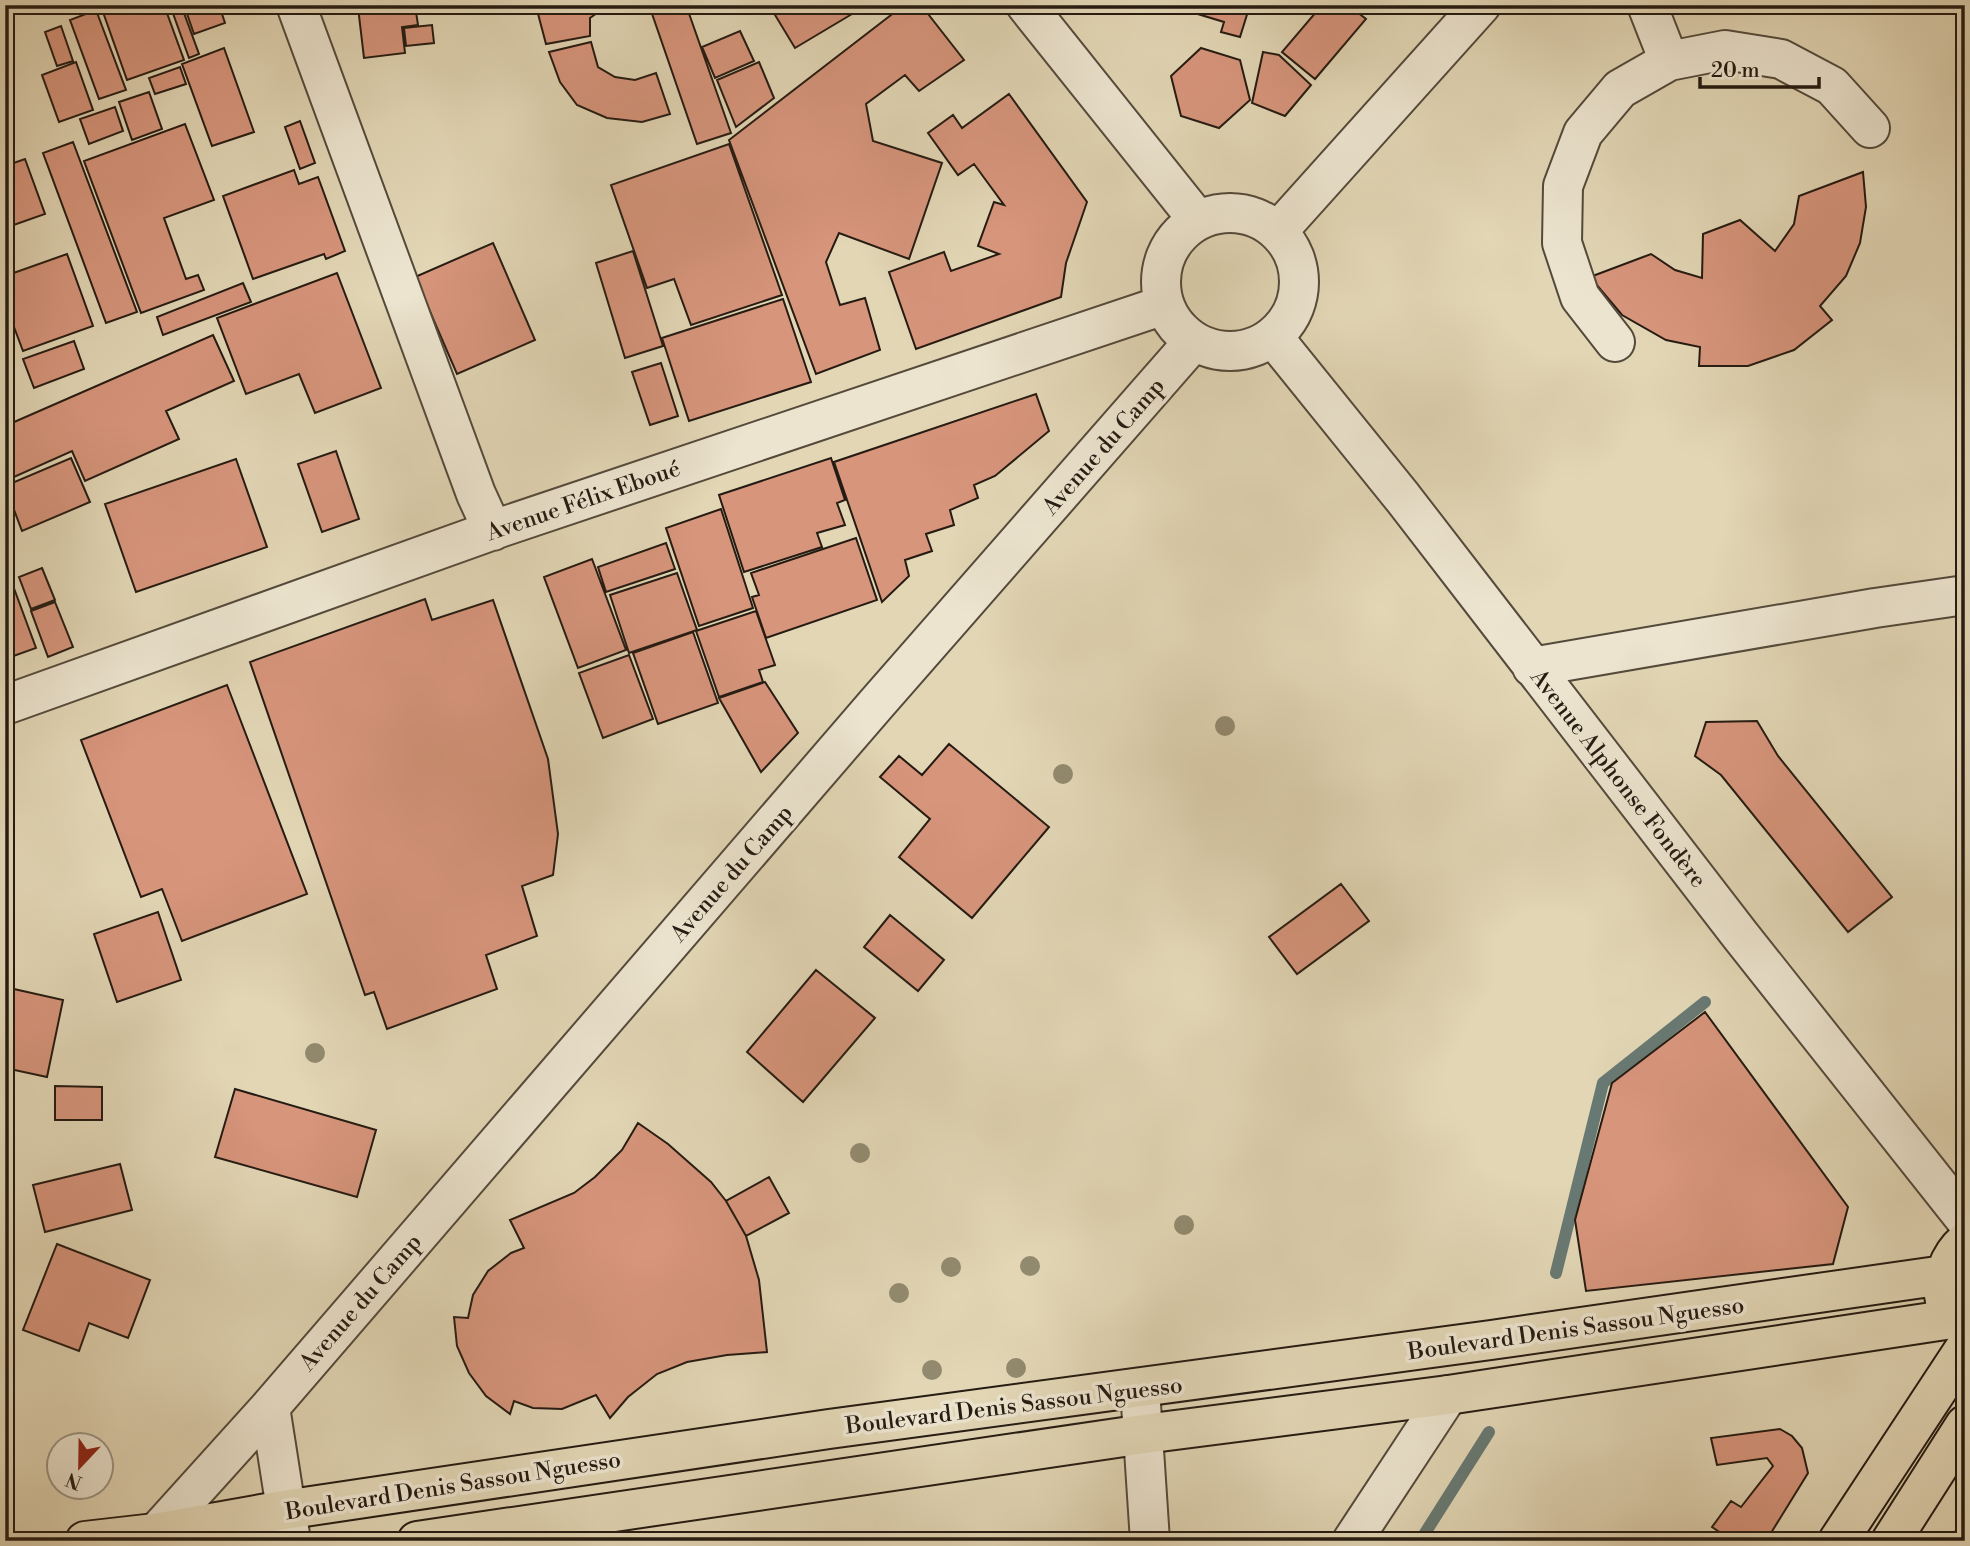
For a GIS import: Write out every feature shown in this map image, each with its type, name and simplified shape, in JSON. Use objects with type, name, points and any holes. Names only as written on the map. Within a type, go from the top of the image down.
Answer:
[{"type":"main road","points":[[1838,1541],[1961,1333],[1944,1297],[1944,1275],[1956,1250],[1965,1242]]},
{"type":"main road","name":"Boulevard Denis Sassou Nguesso","points":[[85,1541],[288,1525],[829,1429],[1140,1389],[1944,1275]]},
{"type":"main road","name":"Boulevard Denis Sassou Nguesso","points":[[416,1541],[1144,1434],[1961,1333]]},
{"type":"main road","points":[[1891,1541],[1965,1425]]},
{"type":"street","points":[[296,5],[493,531]]},
{"type":"street","points":[[1026,5],[1197,219]]},
{"type":"street","points":[[1278,231],[1481,5]]},
{"type":"street","points":[[1647,5],[1669,61]]},
{"type":"street","points":[[1615,342],[1580,297],[1562,243],[1563,186],[1583,133],[1620,89],[1669,61],[1725,50],[1782,59],[1832,86],[1870,128]]},
{"type":"street","points":[[1225,212],[1254,216],[1278,231],[1292,250],[1300,273],[1299,297],[1289,319],[1273,337],[1248,349],[1220,351],[1194,341],[1181,332],[1164,305],[1160,272],[1173,241],[1197,219],[1225,212]]},
{"type":"street","name":"Avenue Félix Eboué","points":[[5,705],[493,531],[1164,305]]},
{"type":"street","name":"Avenue Alphonse Fondère","points":[[1273,337],[1403,498],[1532,667],[1965,1219]]},
{"type":"street","name":"Avenue du Camp","points":[[152,1537],[270,1408],[878,702],[1194,341]]},
{"type":"street","points":[[1532,667],[1875,608],[1965,596]]},
{"type":"street","points":[[1140,1389],[1150,1541]]},
{"type":"street","points":[[1352,1541],[1448,1395]]},
{"type":"street","points":[[270,1408],[288,1525]]},
{"type":"building","points":[[122,5],[164,5],[184,60],[127,80],[103,12]]},
{"type":"building","points":[[170,5],[181,5],[199,54],[189,58]]},
{"type":"building","points":[[184,5],[219,5],[225,23],[194,34]]},
{"type":"building","points":[[415,5],[418,25],[402,27],[405,53],[364,58],[358,7]]},
{"type":"building","points":[[538,5],[630,5],[607,6],[590,18],[590,36],[546,44]]},
{"type":"building","points":[[649,5],[686,5],[731,133],[697,144]]},
{"type":"building","points":[[769,5],[867,5],[795,48]]},
{"type":"building","points":[[904,5],[921,5],[964,60],[919,91],[905,75],[866,104],[873,141],[942,163],[909,259],[839,233],[826,262],[840,305],[865,298],[880,350],[816,374],[729,140]]},
{"type":"building","points":[[1168,5],[1250,5],[1240,37],[1221,32],[1224,22]]},
{"type":"building","points":[[1322,5],[1348,5],[1366,19],[1315,79],[1282,52]]},
{"type":"building","points":[[96,10],[126,90],[99,99],[70,20]]},
{"type":"building","points":[[432,25],[434,43],[406,46],[404,28]]},
{"type":"building","points":[[61,26],[73,61],[57,66],[45,32]]},
{"type":"building","points":[[740,31],[754,61],[715,78],[702,47]]},
{"type":"building","points":[[591,42],[598,67],[615,77],[635,80],[656,73],[670,114],[642,122],[607,118],[577,105],[560,82],[549,52]]},
{"type":"building","points":[[224,48],[254,132],[212,146],[182,64]]},
{"type":"building","points":[[1201,48],[1240,60],[1250,100],[1219,128],[1181,116],[1171,76]]},
{"type":"building","points":[[1263,52],[1279,55],[1311,85],[1285,116],[1252,103]]},
{"type":"building","points":[[76,62],[93,110],[59,122],[42,75]]},
{"type":"building","points":[[759,62],[774,98],[736,127],[717,80]]},
{"type":"building","points":[[180,67],[186,84],[155,94],[149,78]]},
{"type":"building","points":[[149,92],[162,129],[132,140],[119,102]]},
{"type":"building","points":[[1009,94],[1087,202],[1066,263],[1061,297],[916,349],[889,272],[944,252],[951,271],[999,254],[978,246],[994,202],[1004,205],[974,164],[958,175],[928,133],[953,115],[962,128]]},
{"type":"building","points":[[115,107],[123,131],[89,144],[80,119]]},
{"type":"building","points":[[300,121],[315,163],[300,169],[285,127]]},
{"type":"building","points":[[185,124],[214,200],[164,218],[186,279],[198,275],[204,290],[141,313],[84,161]]},
{"type":"building","points":[[73,142],[137,312],[106,323],[43,153]]},
{"type":"building","points":[[729,144],[782,295],[691,325],[674,279],[647,288],[611,185]]},
{"type":"building","points":[[25,159],[45,214],[5,228],[5,166]]},
{"type":"building","points":[[294,170],[299,184],[318,177],[345,251],[326,259],[324,254],[253,279],[223,196]]},
{"type":"building","points":[[1863,172],[1866,207],[1860,243],[1846,276],[1820,306],[1832,320],[1794,350],[1748,366],[1699,366],[1700,347],[1666,340],[1622,315],[1590,277],[1651,254],[1675,270],[1702,278],[1703,234],[1740,220],[1775,251],[1794,224],[1799,196]]},
{"type":"building","points":[[493,243],[535,340],[457,374],[415,277]]},
{"type":"building","points":[[633,251],[663,346],[625,358],[596,263]]},
{"type":"building","points":[[67,254],[93,326],[23,351],[5,303],[5,276]]},
{"type":"building","points":[[337,273],[381,388],[315,413],[299,374],[246,394],[217,318]]},
{"type":"building","points":[[243,283],[251,302],[163,335],[157,317]]},
{"type":"building","points":[[783,299],[811,382],[689,421],[662,338]]},
{"type":"building","points":[[213,335],[234,381],[166,411],[179,439],[85,481],[72,451],[5,481],[5,426]]},
{"type":"building","points":[[74,341],[84,369],[34,388],[23,359]]},
{"type":"building","points":[[661,363],[678,416],[650,425],[632,372]]},
{"type":"building","points":[[1036,394],[1049,431],[995,476],[974,485],[978,498],[950,510],[954,525],[926,534],[932,551],[905,560],[909,576],[882,602],[834,462]]},
{"type":"building","points":[[336,451],[359,519],[322,532],[298,464]]},
{"type":"building","points":[[71,458],[90,502],[22,531],[5,486]]},
{"type":"building","points":[[831,458],[845,500],[837,503],[845,525],[817,533],[822,547],[744,572],[719,495]]},
{"type":"building","points":[[236,459],[267,547],[136,592],[105,504]]},
{"type":"building","points":[[721,509],[753,608],[699,626],[666,528]]},
{"type":"building","points":[[856,538],[877,600],[766,638],[752,597],[759,595],[751,573]]},
{"type":"building","points":[[666,543],[675,569],[606,592],[598,567]]},
{"type":"building","points":[[592,559],[626,650],[578,668],[544,577]]},
{"type":"building","points":[[5,564],[36,648],[5,659]]},
{"type":"building","points":[[42,568],[55,600],[31,609],[19,577]]},
{"type":"building","points":[[677,573],[697,630],[629,653],[610,595]]},
{"type":"building","points":[[425,599],[432,620],[493,600],[548,759],[558,834],[553,875],[522,886],[537,936],[486,955],[497,989],[387,1029],[374,992],[365,995],[250,662]]},
{"type":"building","points":[[55,602],[73,647],[48,657],[31,611]]},
{"type":"building","points":[[756,611],[775,665],[759,670],[763,682],[719,697],[696,631]]},
{"type":"building","points":[[693,632],[718,703],[658,724],[633,653]]},
{"type":"building","points":[[629,655],[653,719],[603,738],[579,673]]},
{"type":"building","points":[[765,682],[798,733],[761,772],[719,698]]},
{"type":"building","points":[[227,685],[307,894],[182,941],[162,889],[141,897],[81,740]]},
{"type":"building","points":[[1757,721],[1778,756],[1892,897],[1848,932],[1721,775],[1695,756],[1706,722]]},
{"type":"building","points":[[949,744],[1049,827],[972,918],[899,857],[930,819],[880,777],[899,756],[922,775]]},
{"type":"building","points":[[1341,884],[1369,921],[1297,974],[1269,937]]},
{"type":"building","points":[[158,912],[181,980],[117,1002],[94,934]]},
{"type":"building","points":[[890,915],[944,960],[918,991],[864,947]]},
{"type":"building","points":[[816,970],[875,1018],[803,1102],[747,1052]]},
{"type":"building","points":[[5,987],[63,1000],[47,1077],[5,1068]]},
{"type":"building","points":[[1705,1012],[1848,1207],[1833,1264],[1586,1291],[1575,1220],[1612,1083]]},
{"type":"building","points":[[55,1086],[102,1087],[102,1120],[55,1120]]},
{"type":"building","points":[[235,1089],[376,1130],[357,1197],[215,1157]]},
{"type":"building","points":[[638,1123],[668,1144],[711,1182],[726,1201],[746,1236],[759,1280],[767,1352],[687,1362],[657,1374],[628,1397],[610,1418],[596,1395],[562,1409],[533,1408],[514,1401],[510,1414],[486,1396],[469,1373],[457,1346],[454,1317],[468,1318],[473,1295],[488,1271],[511,1253],[524,1248],[510,1220],[574,1193],[622,1150]]},
{"type":"building","points":[[120,1164],[132,1210],[45,1232],[33,1185]]},
{"type":"building","points":[[769,1177],[789,1213],[746,1236],[726,1201]]},
{"type":"building","points":[[57,1244],[150,1280],[128,1338],[89,1323],[79,1351],[23,1330]]},
{"type":"building","points":[[1780,1429],[1792,1436],[1802,1448],[1808,1473],[1766,1541],[1733,1541],[1712,1527],[1731,1501],[1741,1507],[1773,1466],[1767,1458],[1717,1465],[1711,1438]]},
{"type":"building","points":[[1965,1517],[1965,1541],[1949,1541]]},
{"type":"building","points":[[1029,1534],[1030,1541],[983,1541]]},
{"type":"waterway","points":[[1556,1273],[1603,1083],[1705,1002]]},
{"type":"waterway","points":[[1420,1541],[1489,1432]]}]
